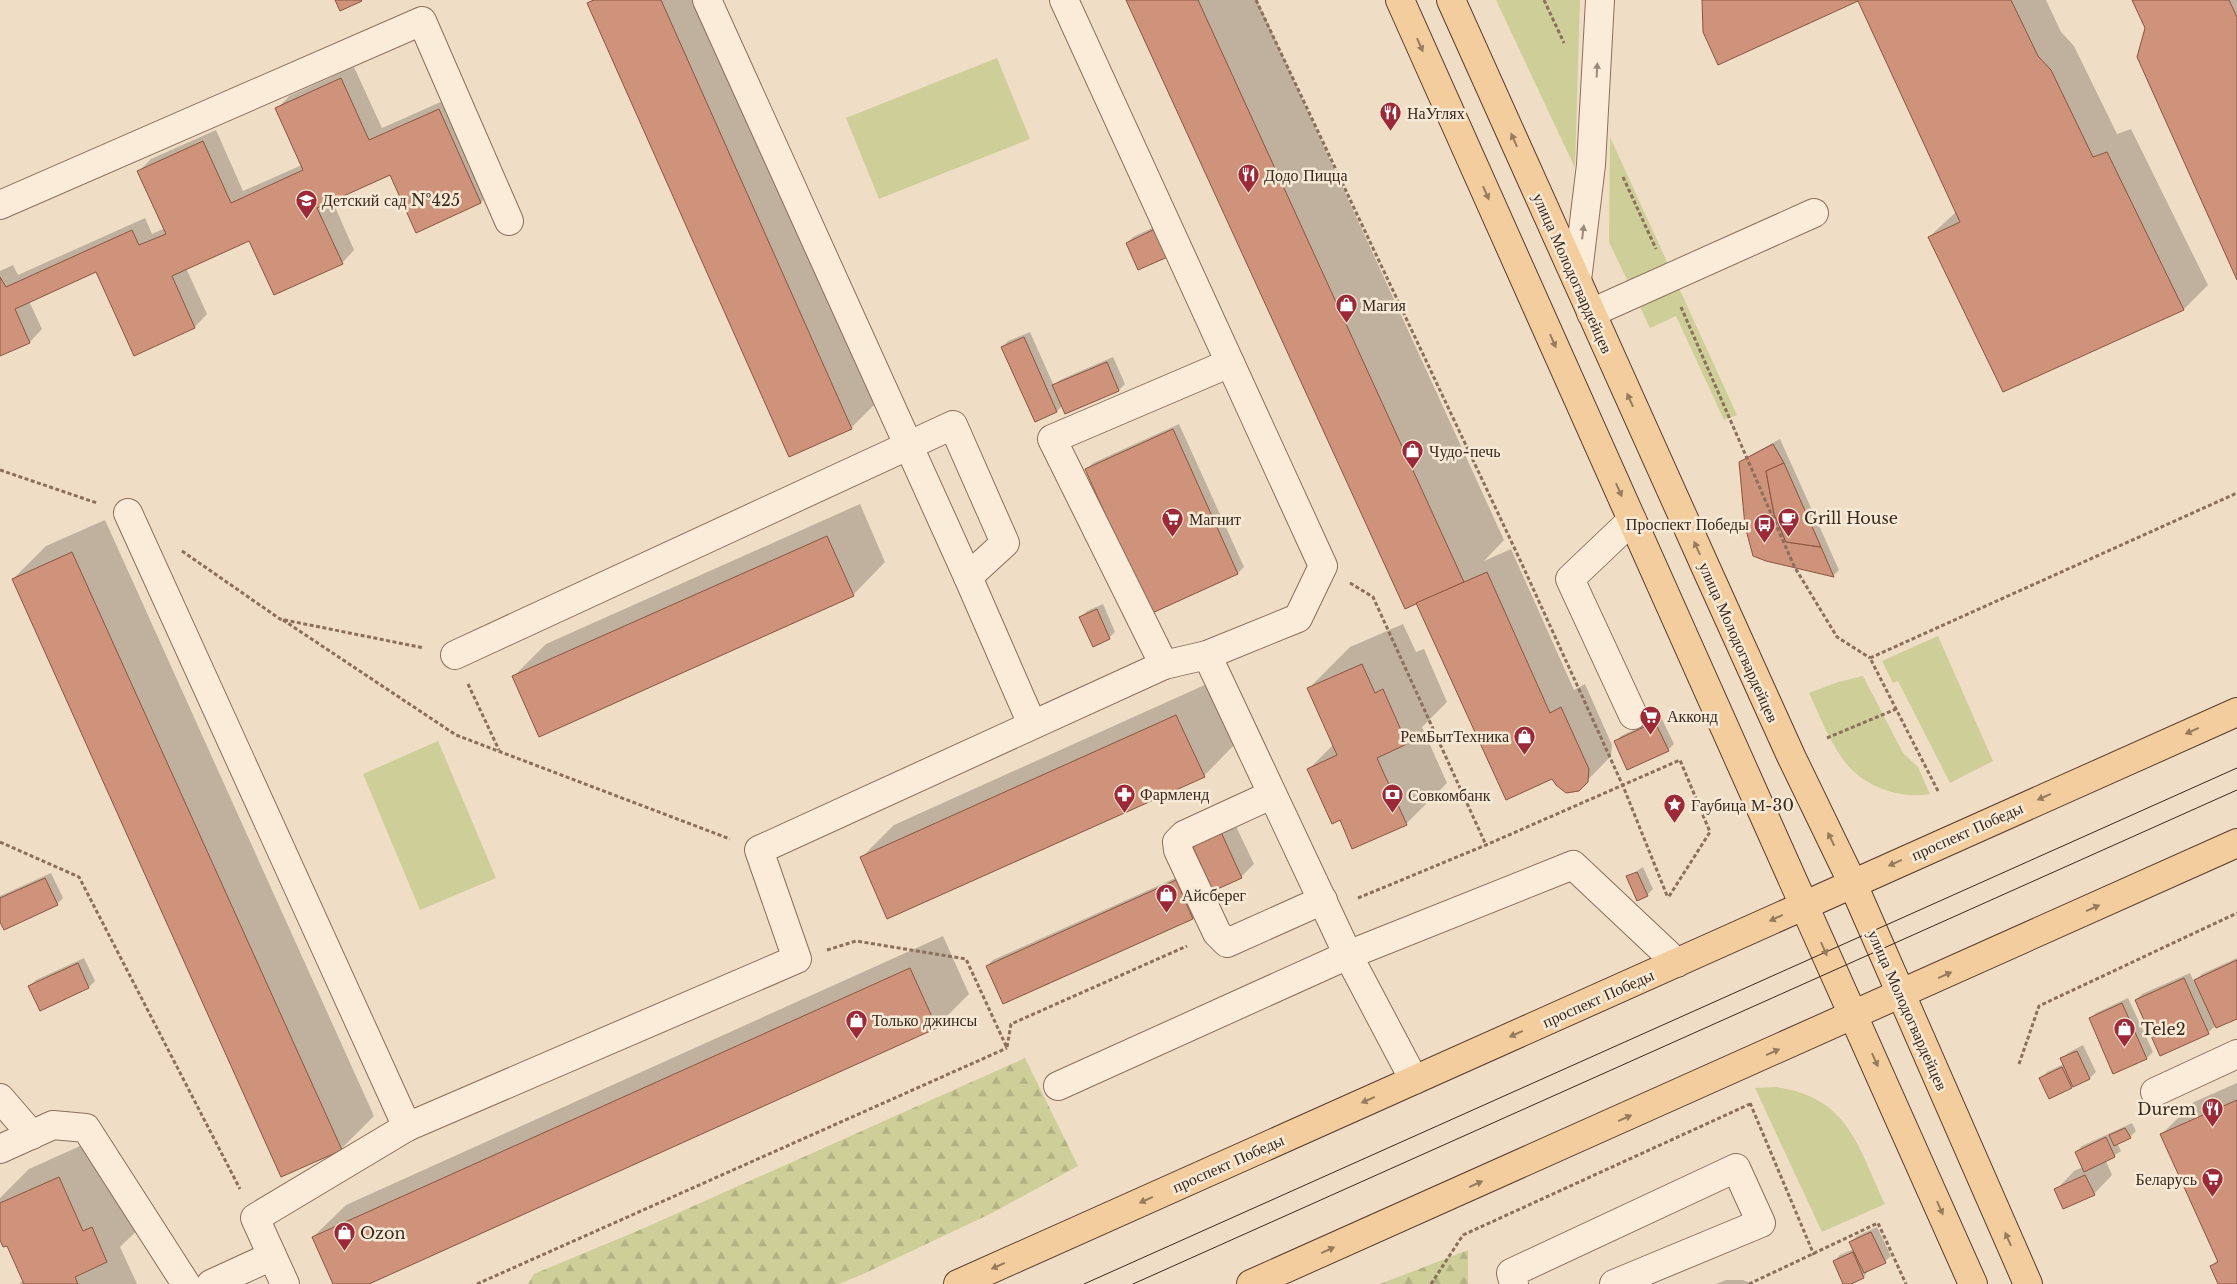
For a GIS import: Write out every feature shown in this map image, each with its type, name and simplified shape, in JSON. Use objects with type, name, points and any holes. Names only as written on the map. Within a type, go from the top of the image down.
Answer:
[{"type":"main road","points":[[1400,0],[1804,905],[1855,1015],[1973,1284]]},
{"type":"main road","name":"улица Молодогвардейцев","points":[[1451,0],[1791,756],[1852,882],[2028,1284]]},
{"type":"main road","name":"проспект Победы","points":[[958,1284],[1677,963],[1852,882],[2237,712]]},
{"type":"main road","points":[[1251,1284],[1287,1275],[1855,1015],[2237,843]]},
{"type":"lane","points":[[707,0],[968,577],[1032,724]]},
{"type":"lane","points":[[285,1284],[255,1218],[408,1127],[797,959],[758,850],[1164,665],[1207,655],[1298,618],[1323,566],[1064,0]]},
{"type":"lane","points":[[1577,280],[1591,165],[1600,0]]},
{"type":"lane","points":[[0,205],[422,21],[509,222]]},
{"type":"lane","points":[[1591,312],[1814,213]]},
{"type":"lane","points":[[1164,665],[1052,439],[1230,363]]},
{"type":"lane","points":[[454,655],[953,425],[1005,543],[968,577]]},
{"type":"lane","points":[[128,513],[408,1127]]},
{"type":"lane","points":[[1632,520],[1570,579],[1633,715]]},
{"type":"lane","points":[[1207,655],[1271,795],[1348,955],[1414,1080]]},
{"type":"lane","points":[[1271,795],[1184,836],[1177,842],[1178,850],[1217,933],[1227,943],[1325,905]]},
{"type":"lane","points":[[1058,1086],[1348,955],[1573,865],[1677,963]]},
{"type":"lane","points":[[2155,1092],[2237,1054]]},
{"type":"lane","points":[[0,1098],[32,1135]]},
{"type":"lane","points":[[0,1149],[53,1125],[86,1128],[186,1284]]},
{"type":"lane","points":[[1514,1284],[1511,1273],[1736,1168],[1761,1223],[1614,1284]]},
{"type":"lane","points":[[212,1284],[272,1256]]},
{"type":"path","points":[[1256,0],[1517,553],[1623,786],[1668,898],[1710,832],[1680,760],[1623,786],[1486,845],[1325,905]]},
{"type":"path","points":[[1544,0],[1567,52]]},
{"type":"path","points":[[1622,173],[1794,566],[1837,636],[1870,658],[1938,791]]},
{"type":"path","points":[[0,470],[128,513]]},
{"type":"path","points":[[1870,658],[2237,493]]},
{"type":"path","points":[[176,546],[456,735],[758,850]]},
{"type":"path","points":[[1323,566],[1373,597],[1486,845]]},
{"type":"path","points":[[280,618],[454,655],[499,750]]},
{"type":"path","points":[[1827,738],[1896,709]]},
{"type":"path","points":[[0,842],[79,877],[255,1218]]},
{"type":"path","points":[[2019,1064],[2040,1006],[2237,913]]},
{"type":"path","points":[[1007,1048],[1011,1024],[1217,933]]},
{"type":"path","points":[[797,959],[856,941],[966,959],[1007,1048]]},
{"type":"path","points":[[477,1284],[1007,1048]]},
{"type":"path","points":[[1748,1098],[1814,1254]]},
{"type":"path","points":[[1432,1284],[1463,1235],[1750,1104]]},
{"type":"path","points":[[1748,1284],[1878,1223],[1906,1284]]},
{"type":"green space","points":[[1496,0],[1580,0],[1575,168]]},
{"type":"green space","points":[[997,58],[1030,139],[879,199],[846,118]]},
{"type":"green space","points":[[1610,137],[1737,415],[1724,420],[1676,316],[1650,328],[1609,242]]},
{"type":"green space","points":[[1938,636],[1993,761],[1950,783],[1898,681],[1893,683],[1882,661]]},
{"type":"green space","points":[[1863,676],[1903,753],[1918,767],[1930,794],[1906,795],[1870,783],[1850,768],[1832,742],[1809,693],[1838,682]]},
{"type":"green space","points":[[438,741],[496,878],[420,910],[363,774]]},
{"type":"green space","points":[[1025,1058],[1078,1166],[992,1213],[861,1275],[839,1284],[528,1284],[534,1274],[642,1229]]},
{"type":"green space","points":[[1775,1087],[1800,1092],[1819,1101],[1835,1113],[1858,1144],[1885,1204],[1822,1232],[1755,1088]]},
{"type":"green space","points":[[1468,1250],[1468,1284],[1380,1284]]},
{"type":"building","points":[[335,0],[361,0],[362,1],[340,11]]},
{"type":"building","points":[[594,0],[661,0],[852,429],[789,457],[587,3]]},
{"type":"building","points":[[1126,0],[1198,0],[1464,582],[1405,609]]},
{"type":"building","points":[[1702,0],[2011,0],[2038,56],[2051,70],[2093,157],[2107,152],[2184,310],[2003,392],[1928,237],[1960,222],[1858,1],[1718,65],[1703,32]]},
{"type":"building","points":[[2132,0],[2229,0],[2237,17],[2237,280],[2137,57],[2145,28]]},
{"type":"building","points":[[341,78],[369,140],[439,109],[481,203],[416,233],[390,175],[317,208],[343,264],[274,295],[249,241],[172,276],[195,328],[134,356],[96,272],[15,309],[30,343],[0,356],[0,277],[6,287],[132,230],[139,245],[166,234],[137,171],[203,141],[231,203],[303,170],[275,108]]},
{"type":"building","points":[[1159,227],[1172,255],[1138,270],[1126,243]]},
{"type":"building","points":[[1024,337],[1057,412],[1035,422],[1001,347]]},
{"type":"building","points":[[1107,362],[1119,391],[1065,414],[1052,385]]},
{"type":"building","points":[[1173,429],[1238,574],[1150,614],[1085,469]]},
{"type":"building","points":[[1773,444],[1784,463],[1766,471],[1774,514],[1786,542],[1821,547],[1834,577],[1766,561],[1753,556],[1745,526],[1739,462]]},
{"type":"building","points":[[1784,463],[1821,547],[1786,542],[1774,514],[1766,471]]},
{"type":"building","points":[[827,536],[854,596],[539,737],[512,676]]},
{"type":"building","points":[[72,552],[342,1150],[281,1177],[12,579]]},
{"type":"building","points":[[1487,572],[1550,713],[1561,707],[1589,769],[1588,782],[1579,791],[1566,793],[1552,779],[1506,800],[1416,603]]},
{"type":"building","points":[[1097,609],[1110,639],[1093,647],[1079,617]]},
{"type":"building","points":[[1362,664],[1375,693],[1383,689],[1407,744],[1377,758],[1407,825],[1352,849],[1340,820],[1332,824],[1307,769],[1337,755],[1307,688]]},
{"type":"building","points":[[1176,715],[1205,777],[887,919],[860,857]]},
{"type":"building","points":[[1655,722],[1669,751],[1627,770],[1614,741]]},
{"type":"building","points":[[1220,830],[1242,878],[1213,891],[1191,843]]},
{"type":"building","points":[[1637,872],[1648,896],[1637,901],[1626,876]]},
{"type":"building","points":[[45,878],[58,905],[4,930],[0,922],[0,898]]},
{"type":"building","points":[[1176,880],[1193,919],[1003,1004],[986,966]]},
{"type":"building","points":[[2237,960],[2237,1019],[2216,1028],[2194,980]]},
{"type":"building","points":[[78,963],[89,988],[40,1011],[28,986]]},
{"type":"building","points":[[910,968],[937,1028],[369,1284],[333,1284],[312,1237]]},
{"type":"building","points":[[2184,978],[2209,1034],[2160,1056],[2135,1000]]},
{"type":"building","points":[[2122,1003],[2147,1059],[2113,1074],[2089,1018]]},
{"type":"building","points":[[2077,1051],[2090,1079],[2073,1087],[2060,1058]]},
{"type":"building","points":[[2062,1067],[2072,1088],[2049,1099],[2039,1078]]},
{"type":"building","name":"Беларусь","points":[[2237,1100],[2237,1284],[2218,1284],[2210,1266],[2218,1262],[2160,1134]]},
{"type":"building","points":[[2125,1128],[2131,1138],[2114,1146],[2109,1135]]},
{"type":"building","points":[[2106,1137],[2115,1157],[2084,1172],[2075,1152]]},
{"type":"building","points":[[2085,1175],[2095,1195],[2063,1209],[2054,1189]]},
{"type":"building","points":[[59,1177],[83,1231],[92,1227],[107,1262],[75,1277],[78,1284],[24,1284],[7,1246],[3,1247],[0,1240],[0,1203]]},
{"type":"building","points":[[1871,1232],[1886,1263],[1864,1273],[1849,1242]]},
{"type":"building","points":[[1853,1252],[1864,1278],[1851,1284],[1843,1284],[1833,1261]]},
{"type":"tram line","points":[[1084,1284],[2237,768]]},
{"type":"tram line","points":[[1133,1284],[2237,790]]},
{"type":"place","name":"НаУглях","points":[[1391,132]]},
{"type":"place","name":"Додо Пицца","points":[[1248,194]]},
{"type":"place","name":"Детский сад №425","points":[[306,219]]},
{"type":"place","name":"Магия","points":[[1346,324]]},
{"type":"place","name":"Чудо-печь","points":[[1413,470]]},
{"type":"place","name":"Grill House","points":[[1788,537]]},
{"type":"place","name":"Магнит","points":[[1173,538]]},
{"type":"place","name":"Проспект Победы","points":[[1765,543]]},
{"type":"place","name":"Акконд","points":[[1651,735]]},
{"type":"place","name":"РемБытТехника","points":[[1525,755]]},
{"type":"place","name":"Фармленд","points":[[1124,813]]},
{"type":"place","name":"Совкомбанк","points":[[1392,814]]},
{"type":"place","name":"Гаубица М-30","points":[[1675,824]]},
{"type":"place","name":"Айсберег","points":[[1166,914]]},
{"type":"place","name":"Только джинсы","points":[[856,1039]]},
{"type":"place","name":"Tele2","points":[[2125,1048]]},
{"type":"place","name":"Durem","points":[[2212,1128]]},
{"type":"place","name":"Беларусь","points":[[2213,1198]]},
{"type":"place","name":"Ozon","points":[[344,1252]]}]
